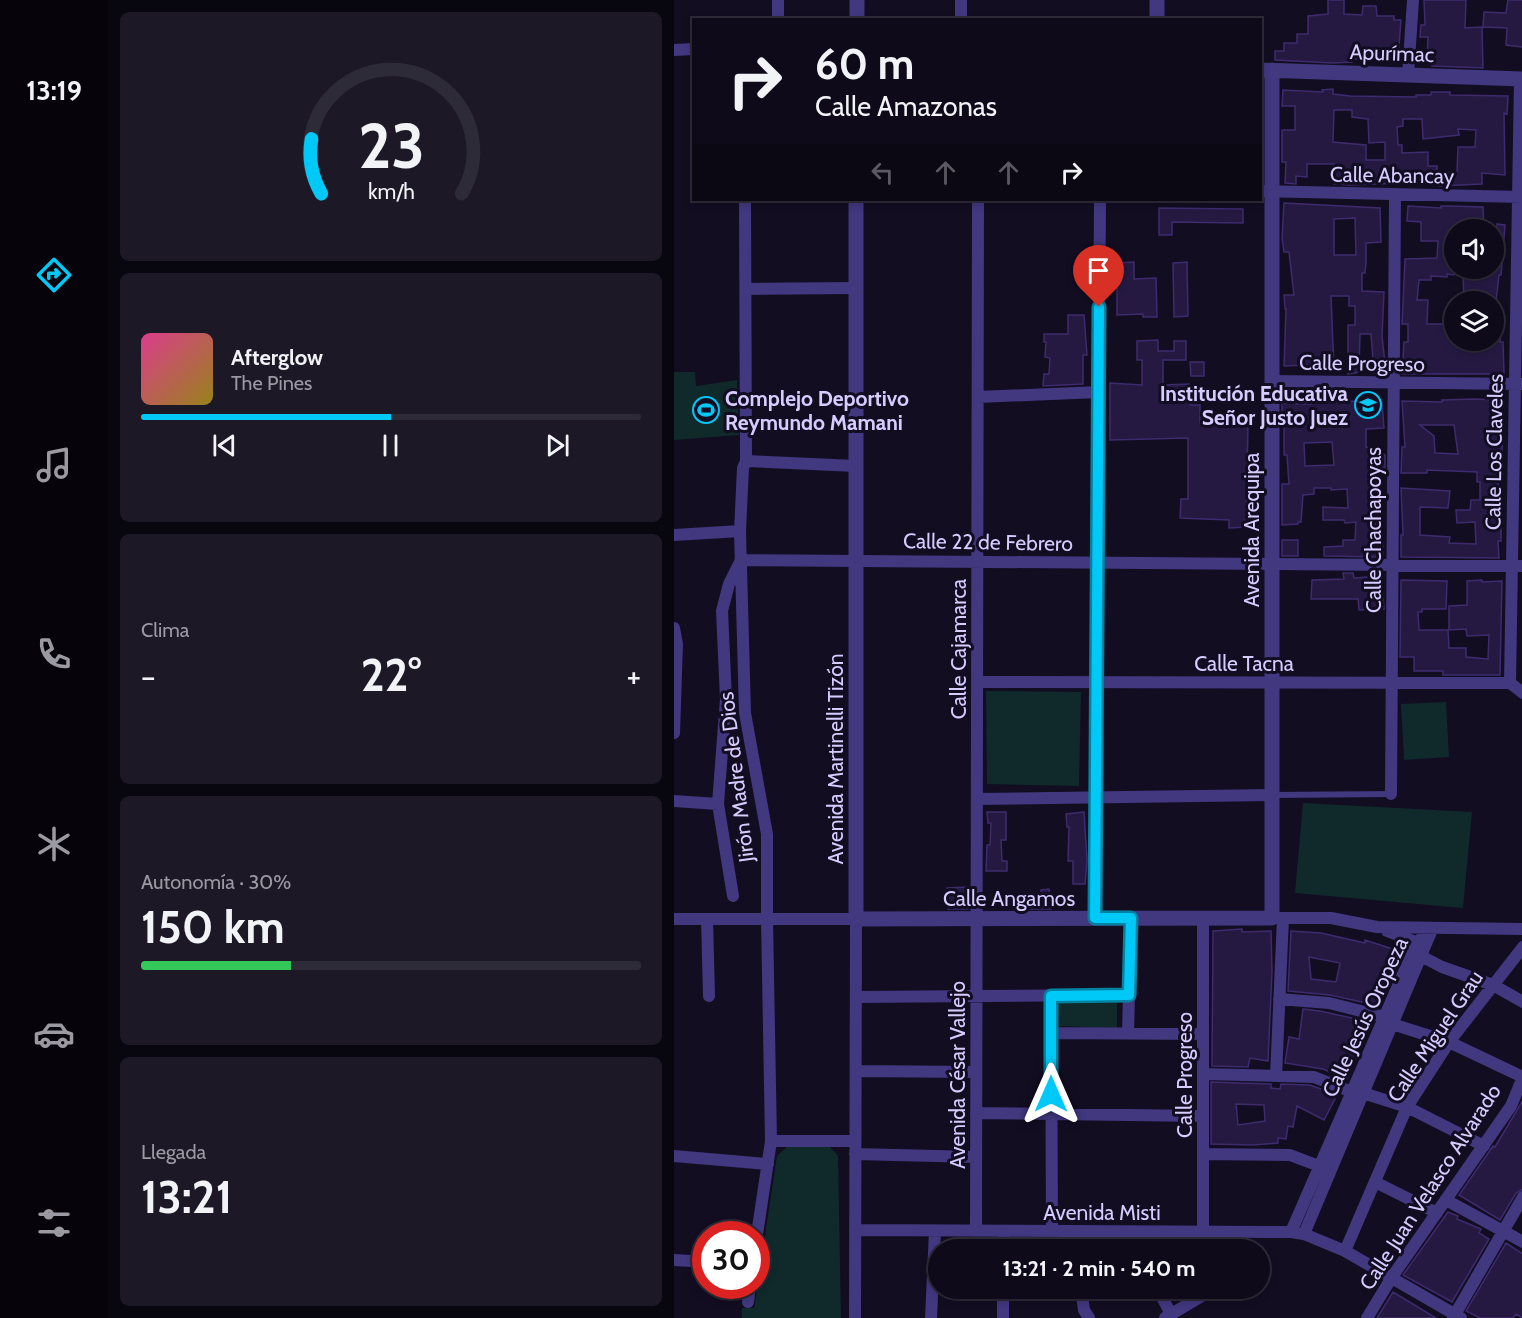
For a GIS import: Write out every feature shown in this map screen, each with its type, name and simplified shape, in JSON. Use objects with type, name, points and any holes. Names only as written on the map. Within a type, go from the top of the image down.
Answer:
[{"type":"street","points":[[778,18],[779,0]]},
{"type":"street","points":[[857,0],[857,18]]},
{"type":"street","points":[[961,0],[961,18]]},
{"type":"street","points":[[1157,0],[1157,18]]},
{"type":"street","points":[[1408,75],[1413,0]]},
{"type":"street","points":[[674,50],[692,49]]},
{"type":"street","name":"Apurímac","points":[[1266,70],[1521,79]]},
{"type":"street","name":"Avenida Arequipa","points":[[1266,70],[1266,191],[1272,381],[1272,795],[1278,918]]},
{"type":"street","name":"Calle Los Claveles","points":[[1510,683],[1517,566],[1521,79]]},
{"type":"street","name":"Calle Abancay","points":[[1266,191],[1520,197]]},
{"type":"street","name":"Calle Chachapoyas","points":[[1391,794],[1395,194]]},
{"type":"street","name":"Jirón Madre de Dios","points":[[745,201],[746,460],[743,468],[740,531],[745,713],[767,834],[771,1141],[759,1221]]},
{"type":"street","name":"Avenida Martinelli Tizón","points":[[855,1318],[856,201]]},
{"type":"street","name":"Calle Cajamarca","points":[[977,919],[978,201]]},
{"type":"street","points":[[1095,918],[1100,201]]},
{"type":"street","points":[[746,289],[856,288]]},
{"type":"street","name":"Calle Progreso","points":[[1272,381],[1519,384]]},
{"type":"street","points":[[978,397],[1099,392]]},
{"type":"street","points":[[746,460],[856,466]]},
{"type":"street","points":[[674,535],[740,531]]},
{"type":"street","points":[[734,896],[718,804],[726,699],[722,611],[730,584],[741,560]]},
{"type":"street","name":"Calle 22 de Febrero","points":[[741,560],[1517,566]]},
{"type":"street","points":[[674,628],[677,644],[674,733]]},
{"type":"street","name":"Calle Tacna","points":[[977,682],[1510,683]]},
{"type":"street","points":[[1510,683],[1523,693]]},
{"type":"street","points":[[977,800],[1272,795]]},
{"type":"street","points":[[674,801],[718,804]]},
{"type":"street","points":[[1128,1033],[1131,918]]},
{"type":"street","name":"Calle Progreso","points":[[1203,918],[1203,1232]]},
{"type":"street","points":[[1276,1076],[1279,999],[1278,918]]},
{"type":"street","name":"Calle Angamos","points":[[674,919],[1331,918],[1377,927],[1523,929]]},
{"type":"street","points":[[707,919],[709,996]]},
{"type":"street","name":"Avenida César Vallejo","points":[[976,1231],[977,919]]},
{"type":"street","points":[[1377,927],[1421,948],[1442,967],[1493,985],[1523,1002]]},
{"type":"street","name":"Calle Jesús Oropeza","points":[[1304,1234],[1357,1093],[1421,948],[1433,928]]},
{"type":"street","name":"Calle Miguel Grau","points":[[1345,1251],[1407,1107],[1449,1042],[1523,947]]},
{"type":"street","points":[[856,997],[1129,995]]},
{"type":"street","points":[[1051,996],[1052,1231]]},
{"type":"street","points":[[1279,999],[1329,1003],[1388,1020],[1449,1042],[1523,1077]]},
{"type":"street","points":[[1051,1033],[1203,1034]]},
{"type":"street","points":[[856,1071],[976,1072]]},
{"type":"street","points":[[1203,1074],[1314,1077],[1357,1093],[1407,1107],[1484,1146]]},
{"type":"street","name":"Calle Juan Velasco Alvarado","points":[[1367,1318],[1392,1277],[1520,1093],[1523,1077]]},
{"type":"street","name":"Calle Jesús Oropeza","points":[[1290,1232],[1319,1166],[1357,1093]]},
{"type":"street","points":[[976,1113],[1203,1116]]},
{"type":"street","points":[[771,1141],[855,1141]]},
{"type":"street","points":[[855,1154],[976,1157]]},
{"type":"street","points":[[1203,1154],[1290,1155],[1319,1166]]},
{"type":"street","points":[[674,1156],[768,1164]]},
{"type":"street","points":[[1375,1182],[1437,1213]]},
{"type":"street","points":[[1457,1317],[1502,1231],[1523,1197]]},
{"type":"street","points":[[1446,1200],[1523,1242]]},
{"type":"street","name":"Avenida Misti","points":[[855,1230],[1290,1232],[1304,1234],[1345,1251],[1457,1317]]},
{"type":"street","points":[[931,1318],[935,1231]]},
{"type":"street","points":[[1004,1231],[1004,1239]]},
{"type":"street","points":[[1082,1231],[1082,1239]]},
{"type":"street","points":[[1156,1232],[1156,1239]]},
{"type":"street","points":[[1235,1232],[1235,1239]]},
{"type":"street","points":[[674,1260],[692,1261]]},
{"type":"street","points":[[1003,1299],[1003,1318]]},
{"type":"street","points":[[1082,1299],[1084,1310],[1089,1318]]},
{"type":"street","points":[[1161,1299],[1168,1316],[1197,1299]]},
{"type":"lane","points":[[1272,795],[1391,794]]},
{"type":"green space","name":"Complejo Deportivo Reymundo Mamani","points":[[674,372],[695,372],[696,386],[737,380],[739,435],[674,440]]},
{"type":"green space","points":[[986,691],[1081,692],[1079,786],[987,784]]},
{"type":"green space","points":[[1446,702],[1449,757],[1404,760],[1401,704]]},
{"type":"green space","points":[[1303,803],[1472,812],[1463,908],[1295,893]]},
{"type":"green space","points":[[1057,1002],[1117,1002],[1117,1028],[1059,1026]]},
{"type":"green space","points":[[787,1147],[830,1147],[838,1156],[841,1318],[742,1318],[742,1308],[754,1308],[755,1299],[770,1299],[770,1221],[767,1221],[777,1156]]},
{"type":"building","points":[[1328,0],[1344,0],[1344,14],[1362,15],[1363,6],[1376,6],[1377,16],[1394,16],[1394,20],[1401,20],[1398,58],[1375,57],[1375,59],[1352,59],[1352,62],[1333,63],[1275,60],[1275,51],[1284,51],[1284,43],[1297,43],[1297,34],[1308,34],[1308,16],[1328,14]]},
{"type":"building","points":[[1424,0],[1466,0],[1465,28],[1482,27],[1483,68],[1432,66],[1432,62],[1427,62],[1428,37],[1420,37],[1421,25],[1425,25]]},
{"type":"building","points":[[1508,0],[1523,0],[1523,47],[1506,45],[1507,28],[1483,27],[1484,12],[1506,13]]},
{"type":"building","points":[[1333,89],[1333,94],[1350,96],[1416,97],[1416,95],[1431,95],[1431,92],[1450,92],[1450,95],[1508,96],[1507,114],[1504,113],[1505,175],[1482,173],[1482,184],[1350,185],[1334,184],[1334,164],[1307,164],[1307,177],[1296,176],[1296,184],[1285,183],[1286,162],[1282,162],[1282,130],[1295,130],[1295,106],[1282,106],[1283,90],[1323,92],[1322,90]],"holes":[[[1334,110],[1352,110],[1352,117],[1368,119],[1369,143],[1385,142],[1385,160],[1366,160],[1366,145],[1333,142]],[[1403,119],[1422,119],[1423,139],[1459,135],[1458,129],[1476,130],[1475,147],[1458,147],[1457,172],[1437,173],[1437,166],[1428,166],[1428,152],[1402,153],[1402,145],[1398,145],[1397,127],[1403,126]]]},
{"type":"building","points":[[1284,203],[1380,208],[1381,242],[1366,243],[1362,291],[1384,292],[1382,336],[1386,373],[1374,373],[1371,334],[1360,334],[1359,372],[1348,374],[1348,325],[1355,325],[1355,306],[1349,306],[1349,296],[1331,296],[1334,369],[1306,368],[1306,365],[1284,366],[1286,309],[1284,295],[1294,295],[1289,252],[1284,252],[1282,239]],"holes":[[[1355,218],[1356,255],[1334,255],[1334,219]]]},
{"type":"building","points":[[1408,206],[1483,207],[1484,219],[1444,219],[1444,277],[1431,276],[1431,280],[1419,280],[1417,300],[1428,300],[1427,324],[1444,324],[1444,351],[1503,351],[1504,374],[1402,374],[1404,342],[1408,342],[1408,324],[1402,324],[1405,259],[1437,258],[1438,241],[1421,241],[1421,222],[1407,221]]},
{"type":"building","points":[[1159,208],[1243,209],[1243,223],[1172,222],[1172,235],[1159,235]]},
{"type":"building","points":[[1134,262],[1134,279],[1156,278],[1157,317],[1143,317],[1143,314],[1117,315],[1117,263]]},
{"type":"building","points":[[1187,262],[1188,316],[1174,317],[1173,263]]},
{"type":"building","points":[[1463,279],[1499,279],[1497,291],[1464,291]]},
{"type":"building","points":[[1068,315],[1084,315],[1087,355],[1083,355],[1083,384],[1043,386],[1044,374],[1049,374],[1050,358],[1045,357],[1044,334],[1068,334]]},
{"type":"building","points":[[1158,340],[1158,351],[1174,351],[1174,341],[1186,341],[1186,360],[1163,360],[1163,385],[1189,384],[1190,405],[1200,405],[1200,423],[1248,424],[1246,527],[1229,528],[1229,520],[1180,518],[1181,499],[1188,499],[1188,438],[1110,440],[1110,383],[1142,385],[1142,360],[1137,360],[1137,341]]},
{"type":"building","points":[[1190,362],[1204,362],[1204,376],[1191,376]]},
{"type":"building","points":[[1322,399],[1322,403],[1382,402],[1384,428],[1366,429],[1366,447],[1373,448],[1372,455],[1385,455],[1385,468],[1378,467],[1376,486],[1379,486],[1379,492],[1381,492],[1380,507],[1377,507],[1375,543],[1383,543],[1383,557],[1324,556],[1324,547],[1343,546],[1343,540],[1355,540],[1356,522],[1323,520],[1323,507],[1348,508],[1347,489],[1314,488],[1314,494],[1303,495],[1301,522],[1282,525],[1282,484],[1289,484],[1287,455],[1284,455],[1282,403],[1311,404],[1311,400]],"holes":[[[1332,442],[1334,465],[1305,466],[1304,443]]]},
{"type":"building","points":[[1442,400],[1501,400],[1498,432],[1503,432],[1502,452],[1499,452],[1497,473],[1499,491],[1501,491],[1499,558],[1401,557],[1401,535],[1403,535],[1401,488],[1450,491],[1448,508],[1420,507],[1420,535],[1450,537],[1449,543],[1476,544],[1475,522],[1457,523],[1456,510],[1470,510],[1471,500],[1480,500],[1480,482],[1477,482],[1477,472],[1427,470],[1427,473],[1401,473],[1402,447],[1405,447],[1402,401],[1442,402]],"holes":[[[1420,425],[1454,425],[1458,454],[1435,453],[1434,436]]]},
{"type":"building","points":[[1282,540],[1298,540],[1298,556],[1282,556]]},
{"type":"building","points":[[1343,573],[1353,573],[1354,578],[1381,576],[1384,609],[1359,610],[1358,599],[1311,599],[1312,580],[1344,579]]},
{"type":"building","points":[[1401,580],[1447,581],[1446,609],[1422,609],[1422,612],[1418,612],[1419,630],[1448,630],[1449,648],[1466,648],[1466,657],[1488,659],[1489,635],[1467,636],[1466,629],[1449,630],[1449,606],[1467,605],[1467,581],[1502,581],[1500,675],[1443,675],[1443,671],[1414,671],[1414,657],[1400,657]]},
{"type":"building","points":[[987,812],[1006,812],[1006,840],[1001,840],[1002,861],[1007,861],[1007,871],[986,871],[991,823],[988,823]]},
{"type":"building","points":[[1084,812],[1087,860],[1085,884],[1073,884],[1073,861],[1068,861],[1069,827],[1067,827],[1066,814]]},
{"type":"building","points":[[967,887],[968,909],[948,909],[947,888]]},
{"type":"building","points":[[1049,889],[1051,909],[1015,909],[1015,896],[1041,895],[1041,890]]},
{"type":"building","points":[[1242,929],[1242,932],[1271,931],[1272,971],[1268,1061],[1250,1058],[1248,1067],[1212,1066],[1213,931]]},
{"type":"building","points":[[1291,931],[1321,933],[1365,943],[1365,940],[1402,952],[1391,978],[1389,977],[1380,1006],[1330,995],[1288,991]],"holes":[[[1309,957],[1340,963],[1336,982],[1311,979]]]},
{"type":"building","points":[[1303,1009],[1370,1022],[1347,1079],[1323,1069],[1285,1063],[1289,1037],[1299,1039]]},
{"type":"building","points":[[1211,1082],[1271,1084],[1271,1088],[1280,1089],[1281,1084],[1310,1085],[1329,1092],[1327,1096],[1335,1099],[1324,1120],[1297,1106],[1293,1127],[1288,1126],[1286,1139],[1278,1138],[1278,1143],[1211,1144]],"holes":[[[1236,1104],[1264,1105],[1265,1121],[1238,1125]]]},
{"type":"building","points":[[1523,1100],[1523,1189],[1516,1193],[1500,1220],[1459,1195],[1493,1146],[1495,1147]]},
{"type":"building","points":[[1448,1212],[1458,1216],[1457,1219],[1481,1229],[1479,1233],[1489,1239],[1452,1302],[1403,1275]]},
{"type":"building","points":[[1506,1243],[1523,1254],[1523,1318],[1516,1314],[1513,1318],[1480,1318],[1466,1311]]},
{"type":"building","points":[[1393,1292],[1436,1318],[1377,1318]]},
{"type":"place","name":"Institución Educativa Señor Justo Juez","points":[[1368,405]]},
{"type":"place","name":"Complejo Deportivo Reymundo Mamani","points":[[706,410]]},
{"type":"route","points":[[1051,1094],[1051,996],[1129,995],[1131,918],[1095,918],[1099,307]]}]
